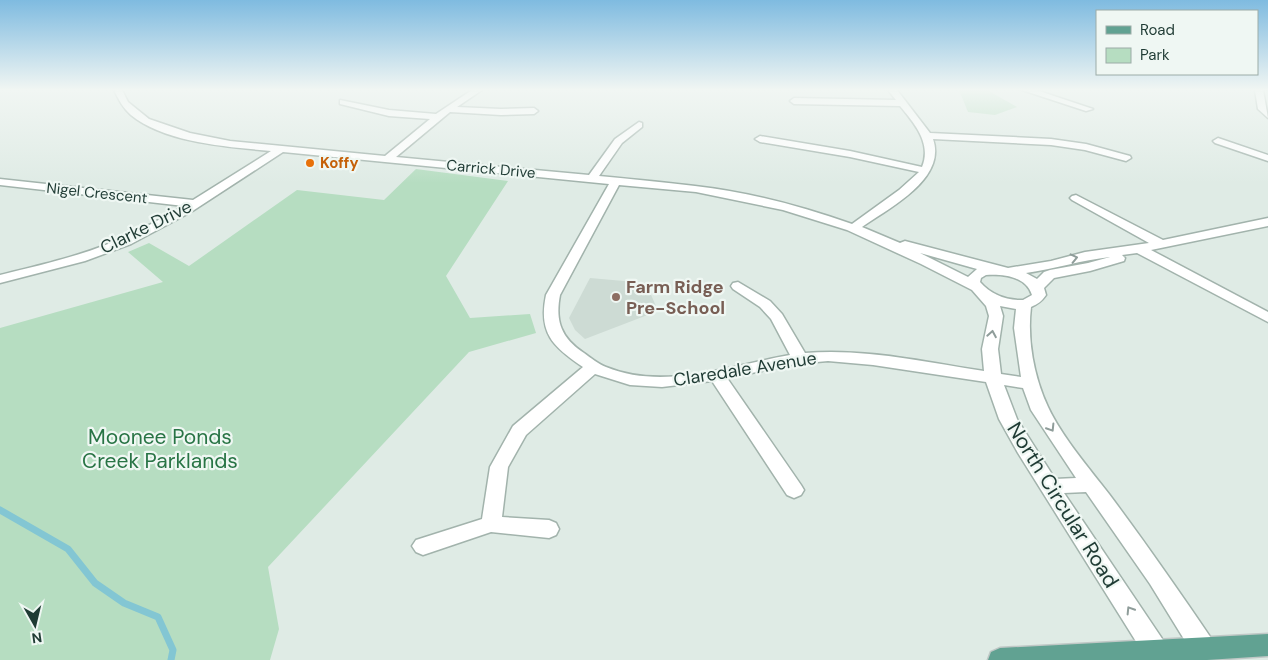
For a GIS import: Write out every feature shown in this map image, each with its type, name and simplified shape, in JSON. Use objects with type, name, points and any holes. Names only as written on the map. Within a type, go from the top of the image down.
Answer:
[{"type":"main road","points":[[1000,660],[1268,645]]},
{"type":"street","name":"Carrick Drive","points":[[150,121],[174,132],[230,144],[593,178],[696,189],[760,200],[853,228],[875,237],[1003,302],[1024,304]]},
{"type":"street","points":[[388,159],[433,121]]},
{"type":"street","points":[[853,228],[914,183],[926,171],[931,153],[927,136],[915,121]]},
{"type":"street","points":[[593,178],[618,141],[640,125]]},
{"type":"street","points":[[927,136],[1051,142],[1086,147],[1126,158]]},
{"type":"street","points":[[760,139],[850,154],[926,171]]},
{"type":"street","points":[[1218,141],[1268,158]]},
{"type":"street","name":"Clarke Drive","points":[[0,278],[76,260],[126,242],[162,224],[281,150]]},
{"type":"street","name":"Claredale Avenue","points":[[616,181],[553,295],[550,308],[551,325],[556,338],[592,368],[616,376],[654,383],[686,382],[717,376],[764,363],[799,357],[830,356],[884,361],[1030,384]]},
{"type":"street","name":"Nigel Crescent","points":[[0,182],[195,204]]},
{"type":"street","points":[[1076,198],[1160,244]]},
{"type":"street","points":[[1024,304],[1037,299],[1039,295],[1037,287],[1049,275],[1090,267],[1160,244],[1268,222]]},
{"type":"street","name":"Carrick Drive","points":[[875,237],[1026,278],[1037,287]]},
{"type":"street","points":[[980,291],[973,282],[974,277],[978,273],[1035,268],[1085,256],[1138,250],[1268,318]]},
{"type":"street","points":[[940,270],[955,258]]},
{"type":"street","points":[[738,286],[765,304],[777,317],[799,357]]},
{"type":"street","name":"North Circular Road","points":[[980,291],[993,305],[996,316],[990,349],[993,378],[1008,419],[1024,448],[1156,651]]},
{"type":"street","name":"North Circular Road","points":[[1024,304],[1021,328],[1030,384],[1040,410],[1090,484],[1158,577],[1204,649]]},
{"type":"street","points":[[491,524],[499,467],[518,431],[592,368]]},
{"type":"street","points":[[717,376],[794,490]]},
{"type":"street","points":[[1050,487],[1090,484]]},
{"type":"street","points":[[423,546],[491,524],[549,529]]},
{"type":"shaded area","name":"Farm Ridge Pre-School","points":[[590,278],[646,283],[658,311],[585,339],[575,330],[569,318]]},
{"type":"green space","name":"Moonee Ponds Creek Parklands","points":[[416,169],[508,181],[446,276],[470,318],[530,314],[536,333],[469,352],[268,567],[279,629],[270,660],[0,660],[0,328],[163,282],[128,252],[149,243],[189,266],[297,190],[384,200]]},
{"type":"waterway","points":[[0,510],[68,549],[95,583],[124,603],[158,617],[173,650],[171,660]]},
{"type":"place","name":"Koffy","points":[[310,163]]},
{"type":"place","name":"Farm Ridge Pre-School","points":[[616,297]]}]
